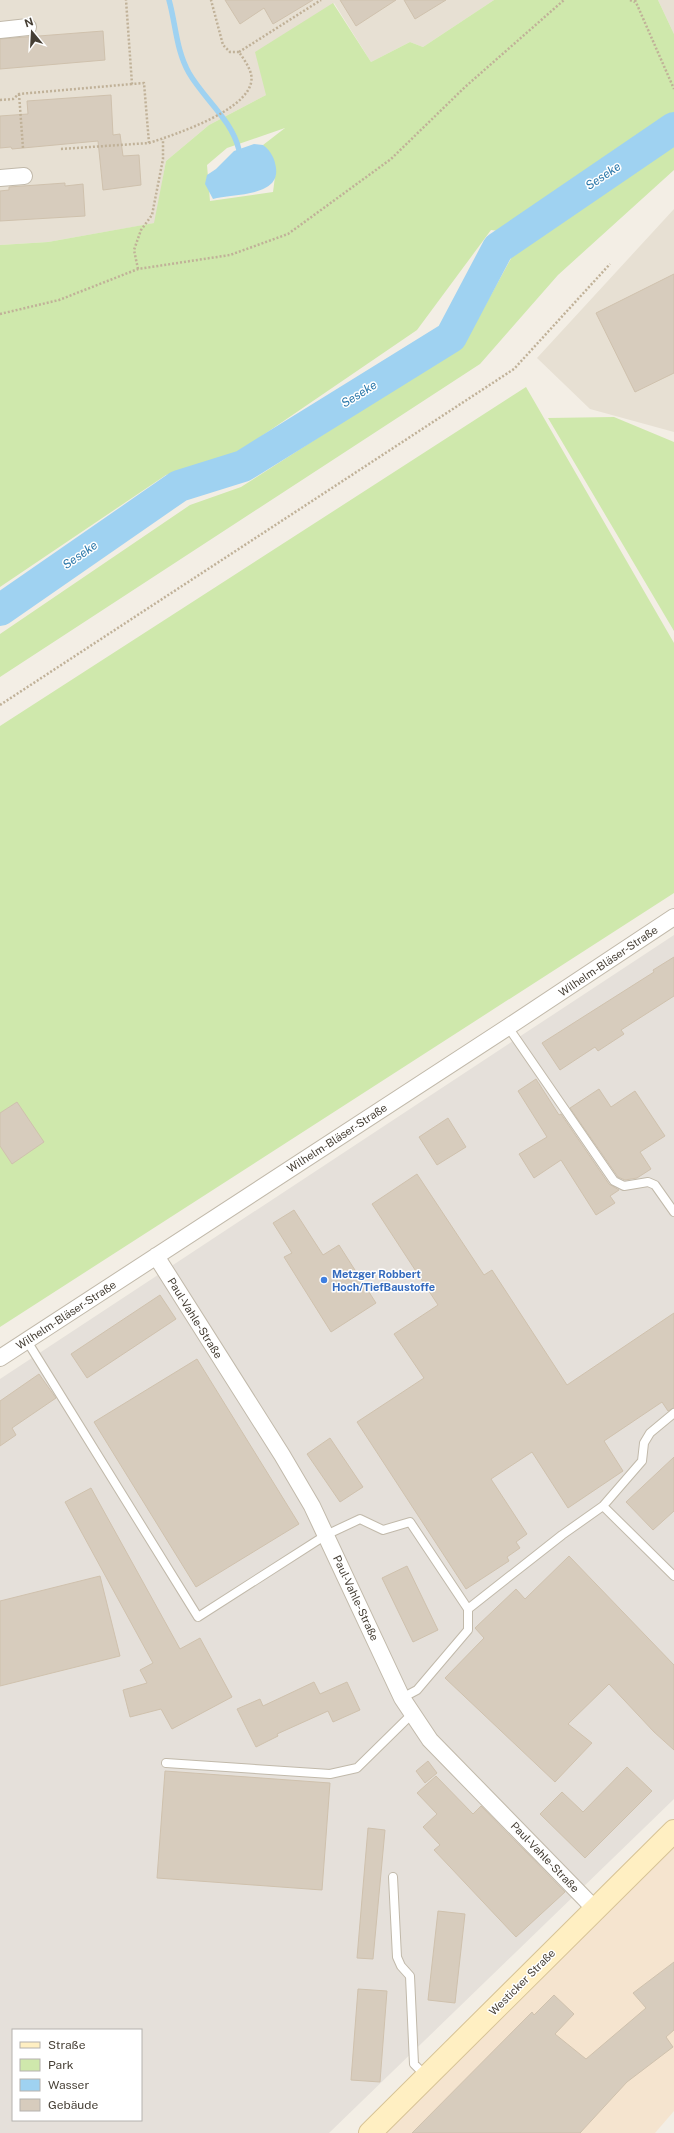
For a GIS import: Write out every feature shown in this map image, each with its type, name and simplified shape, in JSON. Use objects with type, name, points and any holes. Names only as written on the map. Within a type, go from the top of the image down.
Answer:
[{"type":"street","points":[[0,30],[28,28]]},
{"type":"street","points":[[0,178],[24,176]]},
{"type":"street","name":"Wilhelm-Bläser-Straße","points":[[0,1358],[674,917]]},
{"type":"street","name":"Paul-Vahle-Straße","points":[[156,1256],[282,1455],[326,1535],[402,1698],[412,1714],[430,1740],[595,1909]]},
{"type":"street","name":"Westicker Straße","points":[[370,2133],[674,1830]]},
{"type":"lane","points":[[508,1027],[614,1181],[624,1186],[648,1182],[655,1185],[674,1212]]},
{"type":"lane","points":[[27,1341],[198,1617],[326,1535],[360,1519],[383,1530],[410,1522],[468,1609],[468,1630],[417,1690],[402,1698]]},
{"type":"lane","points":[[468,1609],[562,1535],[603,1506],[642,1461],[644,1443],[650,1433],[674,1413]]},
{"type":"lane","points":[[603,1506],[674,1576]]},
{"type":"lane","points":[[166,1763],[330,1774],[348,1771],[357,1768],[412,1714]]},
{"type":"lane","points":[[393,1877],[397,1957],[401,1966],[410,1976],[414,2064],[427,2076]]},
{"type":"path","points":[[126,0],[132,84]]},
{"type":"path","points":[[211,0],[223,45],[230,52],[239,52],[322,0]]},
{"type":"path","points":[[0,314],[59,300],[138,269],[230,254],[288,234],[391,160],[465,87],[564,0]]},
{"type":"path","points":[[630,0],[636,1],[674,88]]},
{"type":"path","points":[[61,149],[149,143],[195,127],[230,110],[250,86],[251,74],[239,52]]},
{"type":"path","points":[[0,100],[13,99],[19,94],[144,83],[149,143]]},
{"type":"path","points":[[19,94],[23,148]]},
{"type":"path","points":[[138,269],[134,250],[140,230],[152,215],[163,159],[163,139]]},
{"type":"path","points":[[0,705],[514,369],[610,264]]},
{"type":"shaded area","points":[[0,0],[494,0],[423,47],[410,42],[371,62],[334,3],[266,95],[209,125],[166,161],[155,223],[48,242],[0,245]]},
{"type":"shaded area","points":[[658,0],[674,0],[674,34]]},
{"type":"shaded area","points":[[674,209],[674,432],[590,409],[537,358]]},
{"type":"shaded area","points":[[674,935],[674,1799],[329,2133],[0,2133],[0,1379]]},
{"type":"shaded area","points":[[674,1841],[674,2111],[655,2133],[386,2133]]},
{"type":"green space","points":[[494,0],[658,0],[674,34],[674,170],[558,275],[480,364],[0,677],[0,634],[190,505],[241,487],[464,344],[514,253],[538,235],[491,230],[417,330],[231,457],[166,475],[0,587],[0,245],[48,242],[154,223],[166,161],[209,125],[266,95],[255,52],[333,3],[371,62],[410,42],[423,47]],"holes":[[[285,128],[263,145],[276,169],[273,192],[210,201],[207,165],[227,148]]]},
{"type":"green space","points":[[526,387],[674,643],[674,893],[0,1327],[0,726]]},
{"type":"green space","points":[[614,417],[674,442],[674,631],[548,418]]},
{"type":"water","points":[[254,144],[263,145],[274,158],[276,168],[275,178],[270,185],[253,192],[213,199],[205,184],[207,175],[216,169],[234,151]]},
{"type":"building","points":[[225,0],[313,0],[273,24],[264,8],[240,24]]},
{"type":"building","points":[[340,0],[396,0],[356,26]]},
{"type":"building","points":[[404,0],[446,0],[415,19]]},
{"type":"building","points":[[103,31],[105,60],[0,69],[0,39]]},
{"type":"building","points":[[111,95],[113,135],[120,134],[123,156],[139,155],[141,185],[103,190],[98,141],[12,149],[11,147],[0,148],[0,116],[28,114],[27,101]]},
{"type":"building","points":[[65,183],[65,186],[83,184],[85,216],[0,221],[0,191],[9,190],[9,187]]},
{"type":"building","points":[[674,274],[674,373],[635,392],[596,313]]},
{"type":"building","points":[[674,957],[674,996],[621,1030],[624,1034],[598,1051],[595,1047],[560,1070],[542,1043],[654,972],[653,970]]},
{"type":"building","points":[[536,1079],[559,1115],[561,1114],[609,1184],[619,1190],[610,1196],[615,1203],[596,1215],[561,1160],[534,1178],[519,1154],[547,1137],[518,1091]]},
{"type":"building","points":[[599,1089],[611,1107],[635,1091],[665,1136],[640,1152],[651,1169],[637,1178],[625,1180],[618,1177],[570,1108]]},
{"type":"building","points":[[17,1102],[44,1142],[12,1164],[0,1146],[0,1113]]},
{"type":"building","points":[[448,1118],[466,1147],[437,1165],[419,1137]]},
{"type":"building","points":[[417,1174],[484,1275],[492,1270],[567,1385],[674,1313],[674,1408],[668,1411],[662,1402],[604,1441],[623,1471],[568,1508],[532,1452],[491,1479],[527,1534],[516,1542],[520,1548],[507,1557],[509,1561],[466,1589],[357,1422],[424,1378],[394,1334],[438,1305],[372,1204]]},
{"type":"building","points":[[294,1210],[323,1255],[339,1245],[376,1303],[331,1332],[284,1257],[292,1253],[273,1223]]},
{"type":"building","points":[[160,1295],[176,1319],[87,1378],[71,1354]]},
{"type":"building","points":[[197,1359],[299,1524],[196,1587],[94,1422]]},
{"type":"building","points":[[39,1374],[56,1398],[12,1428],[16,1435],[0,1446],[0,1401]]},
{"type":"building","points":[[330,1438],[363,1487],[340,1502],[307,1454]]},
{"type":"building","points":[[674,1457],[674,1511],[653,1530],[626,1502]]},
{"type":"building","points":[[91,1488],[180,1649],[200,1638],[232,1697],[172,1729],[161,1709],[130,1717],[123,1690],[147,1683],[140,1670],[153,1663],[65,1502]]},
{"type":"building","points":[[569,1556],[674,1665],[674,1750],[654,1732],[609,1684],[568,1724],[592,1743],[555,1782],[445,1678],[484,1638],[475,1628],[516,1589],[525,1599]]},
{"type":"building","points":[[407,1566],[438,1630],[413,1642],[382,1578]]},
{"type":"building","points":[[100,1576],[120,1656],[0,1686],[0,1601]]},
{"type":"building","points":[[314,1682],[320,1694],[347,1682],[360,1710],[333,1722],[328,1711],[277,1734],[278,1736],[256,1747],[237,1709],[260,1699],[263,1706]]},
{"type":"building","points":[[428,1761],[437,1773],[425,1783],[416,1771]]},
{"type":"building","points":[[627,1767],[652,1791],[585,1858],[540,1814],[562,1792],[583,1812]]},
{"type":"building","points":[[165,1771],[330,1783],[322,1890],[157,1878]]},
{"type":"building","points":[[436,1776],[473,1814],[481,1806],[565,1892],[516,1937],[434,1850],[440,1845],[423,1827],[437,1814],[417,1793]]},
{"type":"building","points":[[368,1828],[385,1830],[373,1959],[357,1958]]},
{"type":"building","points":[[438,1911],[465,1914],[455,2003],[428,2000]]},
{"type":"building","points":[[674,1962],[674,2030],[666,2037],[673,2047],[627,2082],[580,2133],[412,2133],[532,2012],[534,2015],[554,1995],[574,2014],[555,2034],[586,2059],[646,2008],[633,1993]]},
{"type":"building","points":[[358,1989],[387,1991],[380,2082],[351,2080]]},
{"type":"waterway","points":[[169,0],[181,55],[189,73],[195,83],[224,119],[239,150]]},
{"type":"waterway","name":"Seseke","points":[[0,610],[179,486],[243,466],[451,337],[498,248],[674,128]]},
{"type":"place","name":"Metzger Robbert Hoch/TiefBaustoffe","points":[[324,1280]]}]
